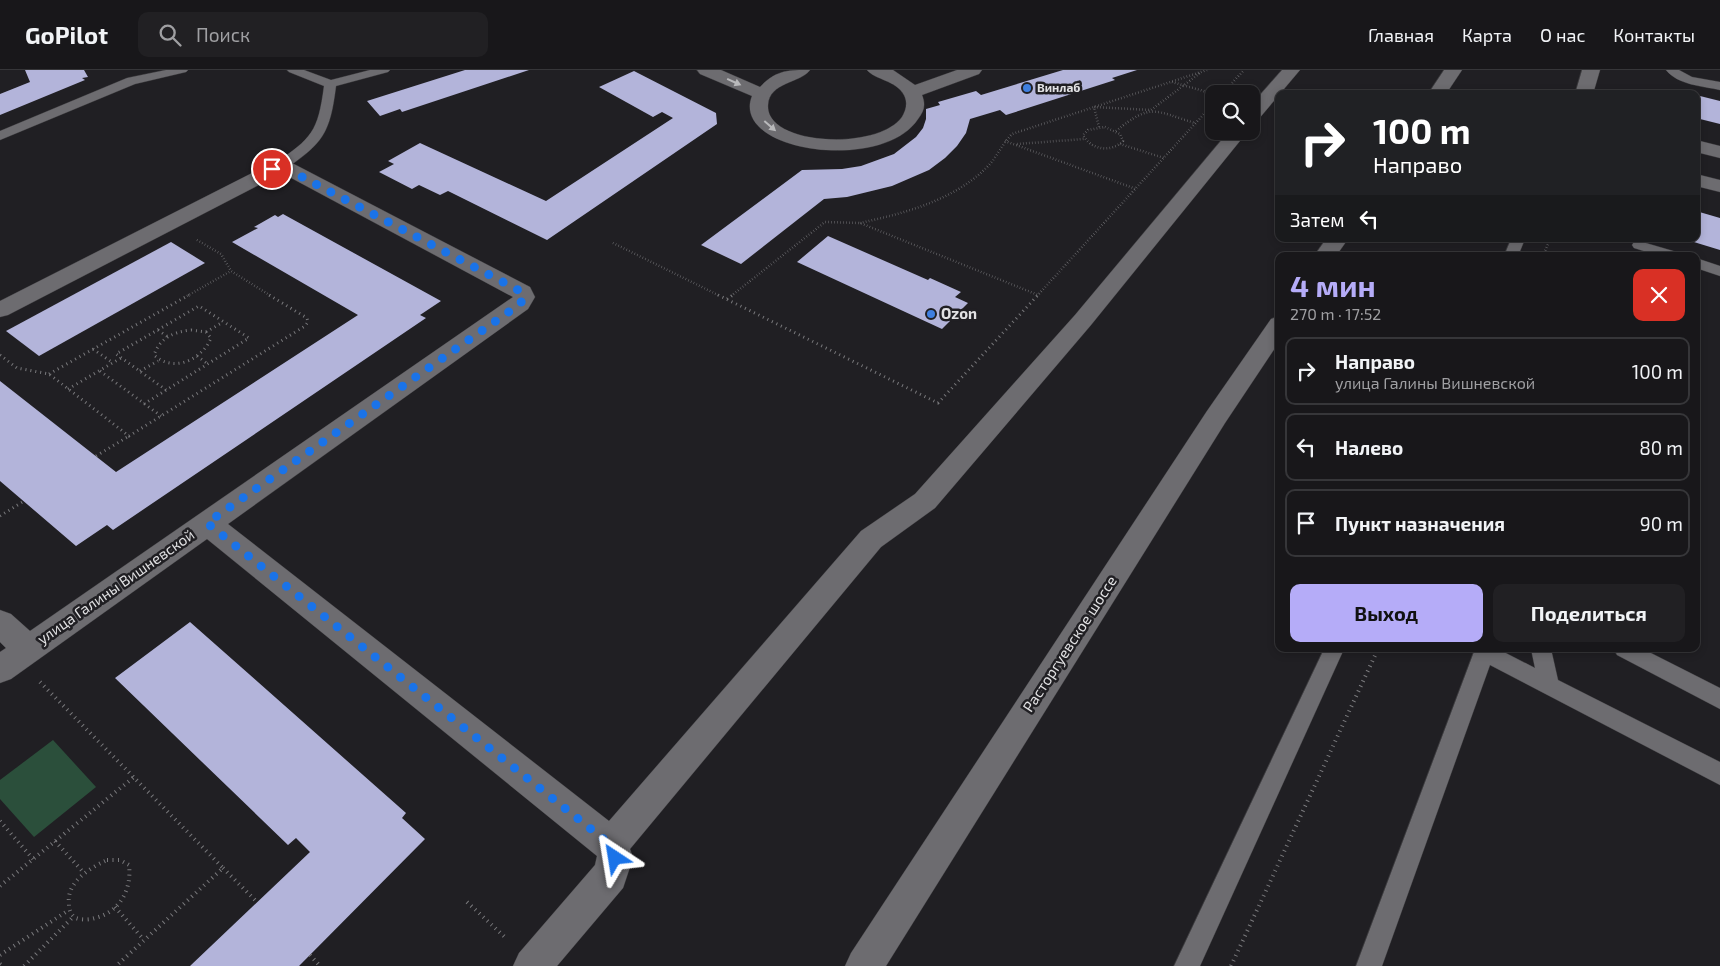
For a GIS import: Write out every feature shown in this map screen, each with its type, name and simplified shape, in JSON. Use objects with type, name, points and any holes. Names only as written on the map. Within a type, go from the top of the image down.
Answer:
[{"type":"street","points":[[706,70],[762,94]]},
{"type":"street","points":[[801,70],[773,82],[762,94],[759,108],[764,121],[778,133],[799,142],[825,146],[861,144],[878,140],[898,131],[912,119],[916,106],[912,92],[901,81],[876,70]]},
{"type":"street","points":[[912,92],[973,70]]},
{"type":"street","points":[[1260,106],[1291,70]]},
{"type":"street","points":[[1440,90],[1453,70]]},
{"type":"street","points":[[1585,90],[1591,70]]},
{"type":"street","points":[[611,845],[872,539],[925,501],[970,450],[1083,320],[1232,140]]},
{"type":"street","points":[[1700,147],[1720,152]]},
{"type":"street","points":[[0,310],[279,167]]},
{"type":"street","name":"улица Галины Вишневской","points":[[0,669],[31,663],[207,523],[520,304],[524,297],[522,292],[285,168],[279,167]]},
{"type":"street","points":[[1700,181],[1720,186]]},
{"type":"street","name":"Расторгуевское шоссе","points":[[864,966],[1216,417],[1275,330]]},
{"type":"street","points":[[207,523],[611,845],[615,858],[610,875],[533,965]]},
{"type":"street","points":[[0,623],[31,663]]},
{"type":"lane","points":[[0,136],[131,80],[182,70]]},
{"type":"lane","points":[[293,70],[330,84],[384,70]]},
{"type":"lane","points":[[1672,70],[1674,73],[1684,77],[1720,86]]},
{"type":"lane","points":[[279,167],[305,150],[321,131],[328,114],[330,84]]},
{"type":"lane","points":[[1639,245],[1662,252]]},
{"type":"lane","points":[[1700,264],[1720,271]]},
{"type":"lane","points":[[1187,966],[1333,652]]},
{"type":"lane","points":[[1369,966],[1484,652],[1720,774]]},
{"type":"lane","points":[[1542,652],[1549,685]]},
{"type":"lane","points":[[1630,652],[1720,699]]},
{"type":"path","points":[[728,299],[825,222],[860,222],[900,214],[946,195],[973,179],[996,159],[1005,140],[1012,134],[1205,70]]},
{"type":"path","points":[[1116,131],[1136,115],[1151,110],[1205,70]]},
{"type":"path","points":[[1230,85],[1244,70]]},
{"type":"path","points":[[1172,82],[1205,91]]},
{"type":"path","points":[[1094,107],[1151,110],[1195,123]]},
{"type":"path","points":[[1094,107],[1099,127]]},
{"type":"path","points":[[612,243],[938,403],[1205,112]]},
{"type":"path","points":[[1014,144],[1084,138],[1091,145],[1111,148],[1120,144],[1123,138],[1116,131],[1099,127],[1088,130],[1083,135],[1084,138]]},
{"type":"path","points":[[1005,140],[1136,189]]},
{"type":"path","points":[[1120,144],[1164,158]]},
{"type":"path","points":[[860,222],[1038,295]]},
{"type":"path","points":[[96,456],[305,326],[308,322],[307,318],[231,270],[220,254],[190,236]]},
{"type":"path","points":[[49,374],[231,270]]},
{"type":"path","points":[[144,404],[249,338],[199,306],[116,354],[166,390]]},
{"type":"path","points":[[206,332],[223,322]]},
{"type":"path","points":[[197,329],[206,332],[210,338],[209,345],[197,356],[179,363],[167,364],[158,361],[154,355],[156,348],[168,337],[186,330],[197,329]]},
{"type":"path","points":[[158,330],[168,337]]},
{"type":"path","points":[[93,349],[113,363]]},
{"type":"path","points":[[0,355],[17,368],[49,374],[129,436]]},
{"type":"path","points":[[197,356],[208,364]]},
{"type":"path","points":[[68,389],[121,358]]},
{"type":"path","points":[[140,371],[158,361]]},
{"type":"path","points":[[100,371],[161,416]]},
{"type":"path","points":[[0,516],[24,501]]},
{"type":"path","points":[[1231,966],[1377,652]]},
{"type":"path","points":[[31,663],[134,777],[257,902]]},
{"type":"path","points":[[0,886],[134,777]]},
{"type":"path","points":[[0,821],[33,860]]},
{"type":"path","points":[[55,841],[84,873]]},
{"type":"path","points":[[107,860],[120,860],[129,865],[132,875],[130,888],[122,902],[115,907],[94,919],[80,920],[69,910],[67,904],[70,890],[84,873],[92,867],[107,860]]},
{"type":"path","points":[[116,966],[224,868]]},
{"type":"path","points":[[467,902],[533,965]]},
{"type":"path","points":[[115,907],[144,940]]},
{"type":"path","points":[[0,955],[69,910]]},
{"type":"path","points":[[24,966],[74,916]]},
{"type":"path","points":[[310,955],[320,966]]},
{"type":"green space","points":[[53,740],[96,787],[34,837],[0,799],[0,780]]},
{"type":"building","points":[[25,70],[84,70],[88,77],[82,78],[85,80],[0,115],[0,94],[30,82]]},
{"type":"building","points":[[465,70],[529,70],[402,112],[400,109],[380,116],[367,101]]},
{"type":"building","points":[[1063,70],[1137,70],[1112,78],[1115,80],[1006,115],[1000,110],[970,119],[966,133],[957,146],[929,170],[892,186],[847,197],[824,199],[741,264],[701,245],[802,170],[842,169],[861,166],[894,154],[916,137],[923,128],[926,119],[926,109],[940,105],[938,102],[976,91],[981,95]]},
{"type":"building","points":[[634,71],[716,113],[717,124],[547,240],[448,191],[440,195],[419,185],[412,189],[379,172],[394,164],[388,161],[420,143],[546,201],[673,118],[662,112],[653,117],[599,87]]},
{"type":"building","points":[[1700,96],[1720,101],[1720,124],[1700,119]]},
{"type":"building","points":[[1700,212],[1720,218],[1720,250],[1694,242],[1700,242]]},
{"type":"building","points":[[283,214],[441,301],[420,315],[426,318],[113,530],[107,525],[76,546],[0,481],[0,381],[116,472],[358,315],[232,242],[258,228],[254,227],[275,215],[278,217]]},
{"type":"building","points":[[828,236],[928,280],[930,278],[961,292],[955,297],[968,303],[942,329],[797,262]]},
{"type":"building","points":[[171,242],[205,263],[39,356],[6,331]]},
{"type":"building","points":[[190,622],[406,813],[402,818],[425,839],[299,966],[190,966],[310,852],[296,838],[288,845],[115,678]]},
{"type":"place","name":"Винлаб","points":[[1027,88]]},
{"type":"place","name":"Ozon","points":[[931,314]]},
{"type":"route","points":[[272,169],[285,168],[522,292],[524,297],[520,304],[207,523],[611,845],[615,858]]}]
